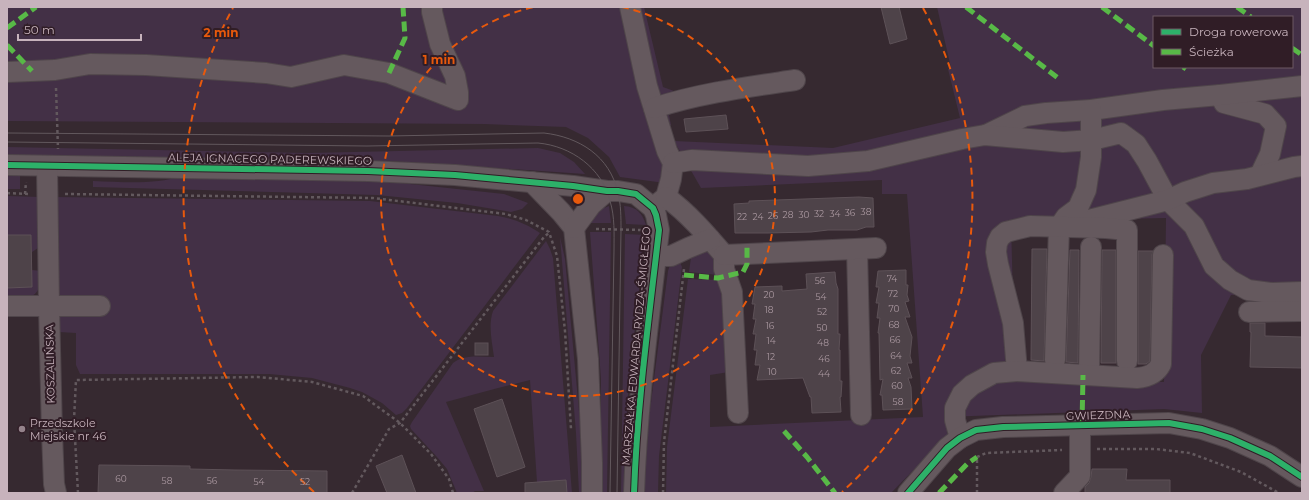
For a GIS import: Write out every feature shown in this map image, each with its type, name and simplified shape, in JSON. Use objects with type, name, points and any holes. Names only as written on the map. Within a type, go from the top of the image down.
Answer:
[{"type":"street","points":[[7,72],[55,70],[90,64],[146,65],[291,77],[344,65],[389,73],[458,100],[455,76],[440,44],[432,7]]},
{"type":"street","points":[[630,7],[647,86],[667,151],[673,163],[671,179],[660,202]]},
{"type":"street","points":[[654,108],[677,100],[740,88],[796,80]]},
{"type":"street","points":[[985,135],[1025,116],[1302,86]]},
{"type":"street","points":[[1220,95],[1224,103],[1265,114],[1276,126],[1270,154],[1260,175]]},
{"type":"street","points":[[1055,360],[1059,227],[1066,217],[1078,208],[1086,190],[1091,157],[1091,110]]},
{"type":"street","points":[[673,163],[692,160],[808,166],[868,161],[985,135],[1063,142],[1092,140],[1121,132],[1136,144],[1168,200],[1194,226],[1214,266],[1230,280],[1248,290],[1272,293],[1302,292]]},
{"type":"street","name":"ALEJA IGNACEGO PADEREWSKIEGO","points":[[17,165],[52,159],[455,175],[532,182]]},
{"type":"street","name":"KOSZALIŃSKA","points":[[52,159],[48,194],[49,306],[52,440],[54,484],[56,493]]},
{"type":"street","points":[[1085,228],[1089,220],[1168,200],[1185,192],[1213,183],[1246,179],[1302,166]]},
{"type":"street","points":[[532,182],[618,191],[636,194],[660,202],[679,206],[724,254],[724,269],[732,292],[738,413]]},
{"type":"street","points":[[532,182],[574,228],[588,359],[592,493]]},
{"type":"street","points":[[574,228],[591,205],[607,191]]},
{"type":"street","name":"MARSZAŁKA EDWARDA RYDZA-ŚMIGŁEGO","points":[[634,493],[644,360],[659,230],[656,215],[660,202]]},
{"type":"street","points":[[1017,371],[1013,323],[996,252],[997,243],[1000,237],[1006,232],[1030,226],[1127,230],[1127,361]]},
{"type":"street","points":[[656,256],[671,256],[710,239]]},
{"type":"street","points":[[1089,375],[1091,247]]},
{"type":"street","points":[[724,254],[866,248],[861,415]]},
{"type":"street","points":[[960,438],[955,420],[955,408],[962,394],[972,385],[994,373],[1017,371],[1138,378],[1146,377],[1158,370],[1161,364],[1163,255]]},
{"type":"street","points":[[7,306],[100,306]]},
{"type":"street","points":[[1250,312],[1302,311]]},
{"type":"street","name":"GWIEZDNA","points":[[908,493],[947,448],[960,438],[976,430],[1003,426],[1169,424],[1202,428],[1230,438],[1270,456],[1302,477]]},
{"type":"street","points":[[1064,493],[1080,476],[1080,425]]},
{"type":"path","points":[[52,159],[55,70]]},
{"type":"path","points":[[17,165],[25,194]]},
{"type":"path","points":[[7,193],[373,198],[506,214],[526,220],[549,232],[574,228],[659,230]]},
{"type":"path","points":[[353,493],[389,429],[400,423],[549,232]]},
{"type":"path","points":[[549,232],[557,256],[565,332],[571,431]]},
{"type":"path","points":[[663,493],[664,442],[688,248]]},
{"type":"path","points":[[78,493],[74,420],[76,380],[258,377],[312,382],[363,396],[400,423],[431,454],[449,480],[453,493]]},
{"type":"path","points":[[978,493],[977,457],[986,453],[1080,449],[1156,449],[1190,453],[1241,472],[1279,493]]},
{"type":"shaded area","points":[[7,7],[644,7],[663,87],[674,91],[678,109],[669,115],[671,125],[655,125],[665,163],[665,183],[620,177],[609,157],[588,138],[566,127],[484,124],[7,121]]},
{"type":"shaded area","points":[[937,7],[1302,7],[1302,293],[1231,295],[1201,355],[1202,413],[1164,409],[946,417],[948,435],[891,493],[666,493],[667,447],[688,279],[719,280],[726,294],[729,372],[710,375],[710,427],[923,417],[907,194],[882,194],[882,180],[701,188],[674,141],[833,148],[960,118],[948,69],[951,68]],"holes":[[[1166,218],[1164,382],[1015,379],[1011,221]]]},
{"type":"shaded area","points":[[7,147],[308,153],[538,148],[560,153],[574,162],[585,174],[390,161],[7,156]]},
{"type":"shaded area","points":[[7,174],[20,175],[20,189],[7,189]]},
{"type":"shaded area","points":[[182,176],[354,178],[504,194],[528,203],[522,209],[511,212],[457,203],[377,195],[93,187],[93,181],[149,182]]},
{"type":"shaded area","points":[[7,196],[41,197],[38,248],[32,252],[31,235],[7,235]]},
{"type":"shaded area","points":[[55,197],[370,201],[498,216],[520,222],[540,233],[407,408],[402,413],[396,415],[382,403],[362,392],[312,378],[269,374],[80,374],[76,365],[76,333],[59,332],[59,310],[71,297],[58,295]]},
{"type":"shaded area","points":[[609,206],[611,223],[591,223],[597,212]]},
{"type":"shaded area","points":[[624,206],[636,209],[643,217],[646,225],[626,224]]},
{"type":"shaded area","points":[[590,232],[611,232],[607,493],[601,493],[601,379]]},
{"type":"shaded area","points":[[625,234],[645,235],[627,405],[626,493],[621,493]]},
{"type":"shaded area","points":[[560,237],[565,259],[580,422],[582,493],[579,493],[576,433]]},
{"type":"shaded area","points":[[546,241],[553,258],[572,493],[567,493],[537,482],[530,380],[446,402],[484,491],[457,493],[447,469],[410,426],[453,363],[467,357],[494,357],[491,340],[493,311]]},
{"type":"shaded area","points":[[705,247],[713,252],[718,275],[689,272],[692,250]]},
{"type":"shaded area","points":[[680,262],[682,267],[659,456],[658,493],[644,493],[649,418],[668,271],[670,265]]},
{"type":"shaded area","points":[[32,270],[41,271],[37,292],[29,297],[7,298],[7,288],[32,287]]},
{"type":"building","points":[[881,7],[899,7],[907,39],[890,44]]},
{"type":"building","points":[[726,115],[728,129],[686,132],[684,119]]},
{"type":"building","points":[[859,197],[873,198],[874,227],[866,227],[857,230],[828,230],[811,232],[735,233],[734,204],[749,203],[749,201]]},
{"type":"building","points":[[7,235],[31,235],[32,287],[7,288]]},
{"type":"building","points":[[1032,249],[1047,249],[1044,361],[1031,360]]},
{"type":"building","points":[[1070,250],[1079,250],[1078,363],[1066,362]]},
{"type":"building","points":[[1102,250],[1116,250],[1116,363],[1101,363]]},
{"type":"building","points":[[1138,251],[1153,251],[1150,361],[1146,364],[1138,364]]},
{"type":"building","points":[[906,270],[906,285],[908,285],[907,295],[909,301],[905,302],[910,317],[905,317],[912,337],[910,356],[912,363],[907,363],[912,378],[908,378],[911,387],[912,409],[883,410],[882,395],[880,395],[883,379],[880,380],[878,333],[880,318],[877,318],[879,303],[876,303],[879,287],[876,287],[878,271]]},
{"type":"building","points":[[835,272],[838,289],[838,334],[840,334],[840,381],[842,381],[840,397],[841,412],[812,413],[811,397],[803,378],[757,380],[760,365],[755,365],[757,350],[754,350],[756,334],[753,334],[756,319],[753,319],[755,304],[752,304],[755,287],[782,286],[782,291],[807,289],[806,274]]},
{"type":"building","points":[[1250,323],[1265,323],[1265,336],[1302,337],[1302,368],[1250,367]]},
{"type":"building","points":[[475,343],[488,343],[488,355],[475,355]]},
{"type":"building","points":[[502,399],[525,467],[497,477],[474,409]]},
{"type":"building","points":[[402,455],[416,493],[387,493],[376,466]]},
{"type":"building","points":[[99,465],[190,466],[190,469],[327,471],[327,493],[98,493]]},
{"type":"building","points":[[1092,469],[1127,469],[1126,480],[1170,480],[1170,493],[1085,493],[1085,487],[1089,483]]},
{"type":"building","points":[[566,480],[567,493],[525,493],[525,483]]},
{"type":"tram line","points":[[7,133],[389,136],[544,133],[557,135],[581,144],[600,159],[608,169],[614,180],[620,207],[621,230],[617,493]]},
{"type":"tram line","points":[[7,142],[367,146],[538,143],[550,145],[573,154],[583,161],[600,178],[606,189],[612,207],[614,250],[610,493]]},
{"type":"marked path","points":[[7,28],[36,7]]},
{"type":"marked path","points":[[389,73],[405,38],[403,7]]},
{"type":"marked path","points":[[966,7],[1058,78]]},
{"type":"marked path","points":[[1102,7],[1153,45]]},
{"type":"marked path","points":[[1237,7],[1250,16]]},
{"type":"marked path","points":[[7,45],[32,71]]},
{"type":"marked path","points":[[1293,49],[1302,55]]},
{"type":"marked path","points":[[684,275],[718,278],[743,272],[747,264],[747,245]]},
{"type":"marked path","points":[[1082,425],[1083,375]]},
{"type":"marked path","points":[[784,431],[807,457],[835,493]]},
{"type":"marked path","points":[[939,493],[967,464],[977,457]]},
{"type":"cycle path","points":[[7,165],[368,171],[455,175],[573,186],[636,194],[653,208],[659,230],[647,329],[634,493]]},
{"type":"cycle path","points":[[908,493],[947,448],[960,438],[976,430],[1003,427],[1169,423],[1202,429],[1230,438],[1270,456],[1302,477]]},
{"type":"place","name":"Przedszkole Miejskie nr 46","points":[[22,429]]}]
